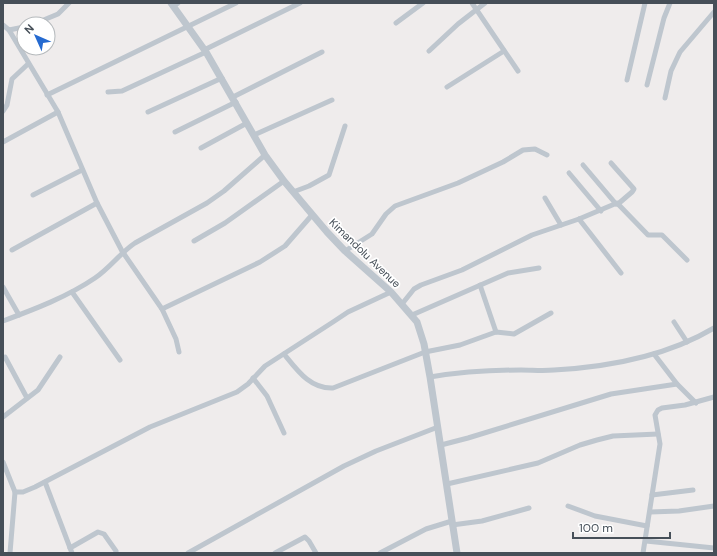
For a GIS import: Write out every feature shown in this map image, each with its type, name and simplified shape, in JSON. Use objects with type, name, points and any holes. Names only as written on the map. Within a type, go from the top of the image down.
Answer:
[{"type":"street","points":[[53,16],[58,14],[69,3]]},
{"type":"street","points":[[48,95],[236,3]]},
{"type":"street","points":[[108,92],[122,91],[300,3]]},
{"type":"street","points":[[396,22],[423,3]]},
{"type":"street","points":[[472,3],[518,71]]},
{"type":"street","points":[[429,50],[458,24],[485,3]]},
{"type":"street","points":[[627,80],[645,3]]},
{"type":"street","points":[[647,85],[664,18],[670,3]]},
{"type":"street","name":"Kimandolu Avenue","points":[[174,4],[222,78],[264,154],[284,181],[312,215],[345,251],[391,292],[417,322],[430,377],[457,553]]},
{"type":"street","points":[[665,98],[671,71],[680,52],[714,12]]},
{"type":"street","points":[[16,28],[5,29],[58,112],[97,203],[122,251],[162,309],[176,339],[179,352]]},
{"type":"street","points":[[447,87],[504,51]]},
{"type":"street","points":[[175,132],[322,52]]},
{"type":"street","points":[[3,111],[7,105],[12,79],[28,64]]},
{"type":"street","points":[[148,112],[222,78]]},
{"type":"street","points":[[254,135],[332,100]]},
{"type":"street","points":[[3,142],[58,112]]},
{"type":"street","points":[[201,148],[247,123]]},
{"type":"street","points":[[293,192],[329,176],[345,126]]},
{"type":"street","points":[[345,251],[372,234],[386,214],[395,206],[477,174],[503,162],[523,150],[535,149],[547,155]]},
{"type":"street","points":[[3,321],[72,292],[97,277],[122,251],[207,203],[224,191],[264,154]]},
{"type":"street","points":[[402,304],[416,287],[462,270],[532,235],[617,204],[632,192],[634,188],[611,163]]},
{"type":"street","points":[[583,165],[617,204],[648,235],[662,235],[687,260]]},
{"type":"street","points":[[33,195],[82,170]]},
{"type":"street","points":[[569,173],[601,211]]},
{"type":"street","points":[[194,241],[225,223],[284,181]]},
{"type":"street","points":[[545,198],[561,225]]},
{"type":"street","points":[[12,250],[97,203]]},
{"type":"street","points":[[162,309],[260,262],[285,246],[298,233],[312,215]]},
{"type":"street","points":[[579,219],[621,273]]},
{"type":"street","points":[[412,315],[508,273],[539,268]]},
{"type":"street","points":[[480,285],[496,332]]},
{"type":"street","points":[[3,287],[19,315]]},
{"type":"street","points":[[72,292],[120,360]]},
{"type":"street","points":[[15,492],[23,492],[45,482],[150,427],[236,392],[265,366],[348,312],[391,292]]},
{"type":"street","points":[[284,354],[309,381],[327,388],[338,386],[425,352],[460,345],[496,332],[518,332],[551,313]]},
{"type":"street","points":[[674,322],[687,342]]},
{"type":"street","points":[[430,377],[461,372],[556,370],[603,364],[654,354],[687,342],[714,328]]},
{"type":"street","points":[[654,354],[677,384],[696,403]]},
{"type":"street","points":[[5,357],[27,398]]},
{"type":"street","points":[[3,417],[42,385],[60,357]]},
{"type":"street","points":[[253,378],[268,396],[284,433]]},
{"type":"street","points":[[441,444],[468,438],[611,394],[677,384]]},
{"type":"street","points":[[643,553],[659,456],[660,444],[655,418],[658,410],[696,403],[714,397]]},
{"type":"street","points":[[188,553],[344,466],[376,450],[438,427]]},
{"type":"street","points":[[447,484],[538,463],[580,445],[602,439],[658,434]]},
{"type":"street","points":[[3,462],[15,492],[10,553]]},
{"type":"street","points":[[45,482],[71,551],[98,532],[104,534],[116,551]]},
{"type":"street","points":[[652,495],[693,490]]},
{"type":"street","points":[[568,506],[595,516],[647,526]]},
{"type":"street","points":[[650,512],[679,511],[714,506]]},
{"type":"street","points":[[380,553],[426,529],[452,523],[493,518],[529,508]]},
{"type":"street","points":[[275,553],[305,537],[316,553]]},
{"type":"street","points":[[646,540],[714,548]]}]
